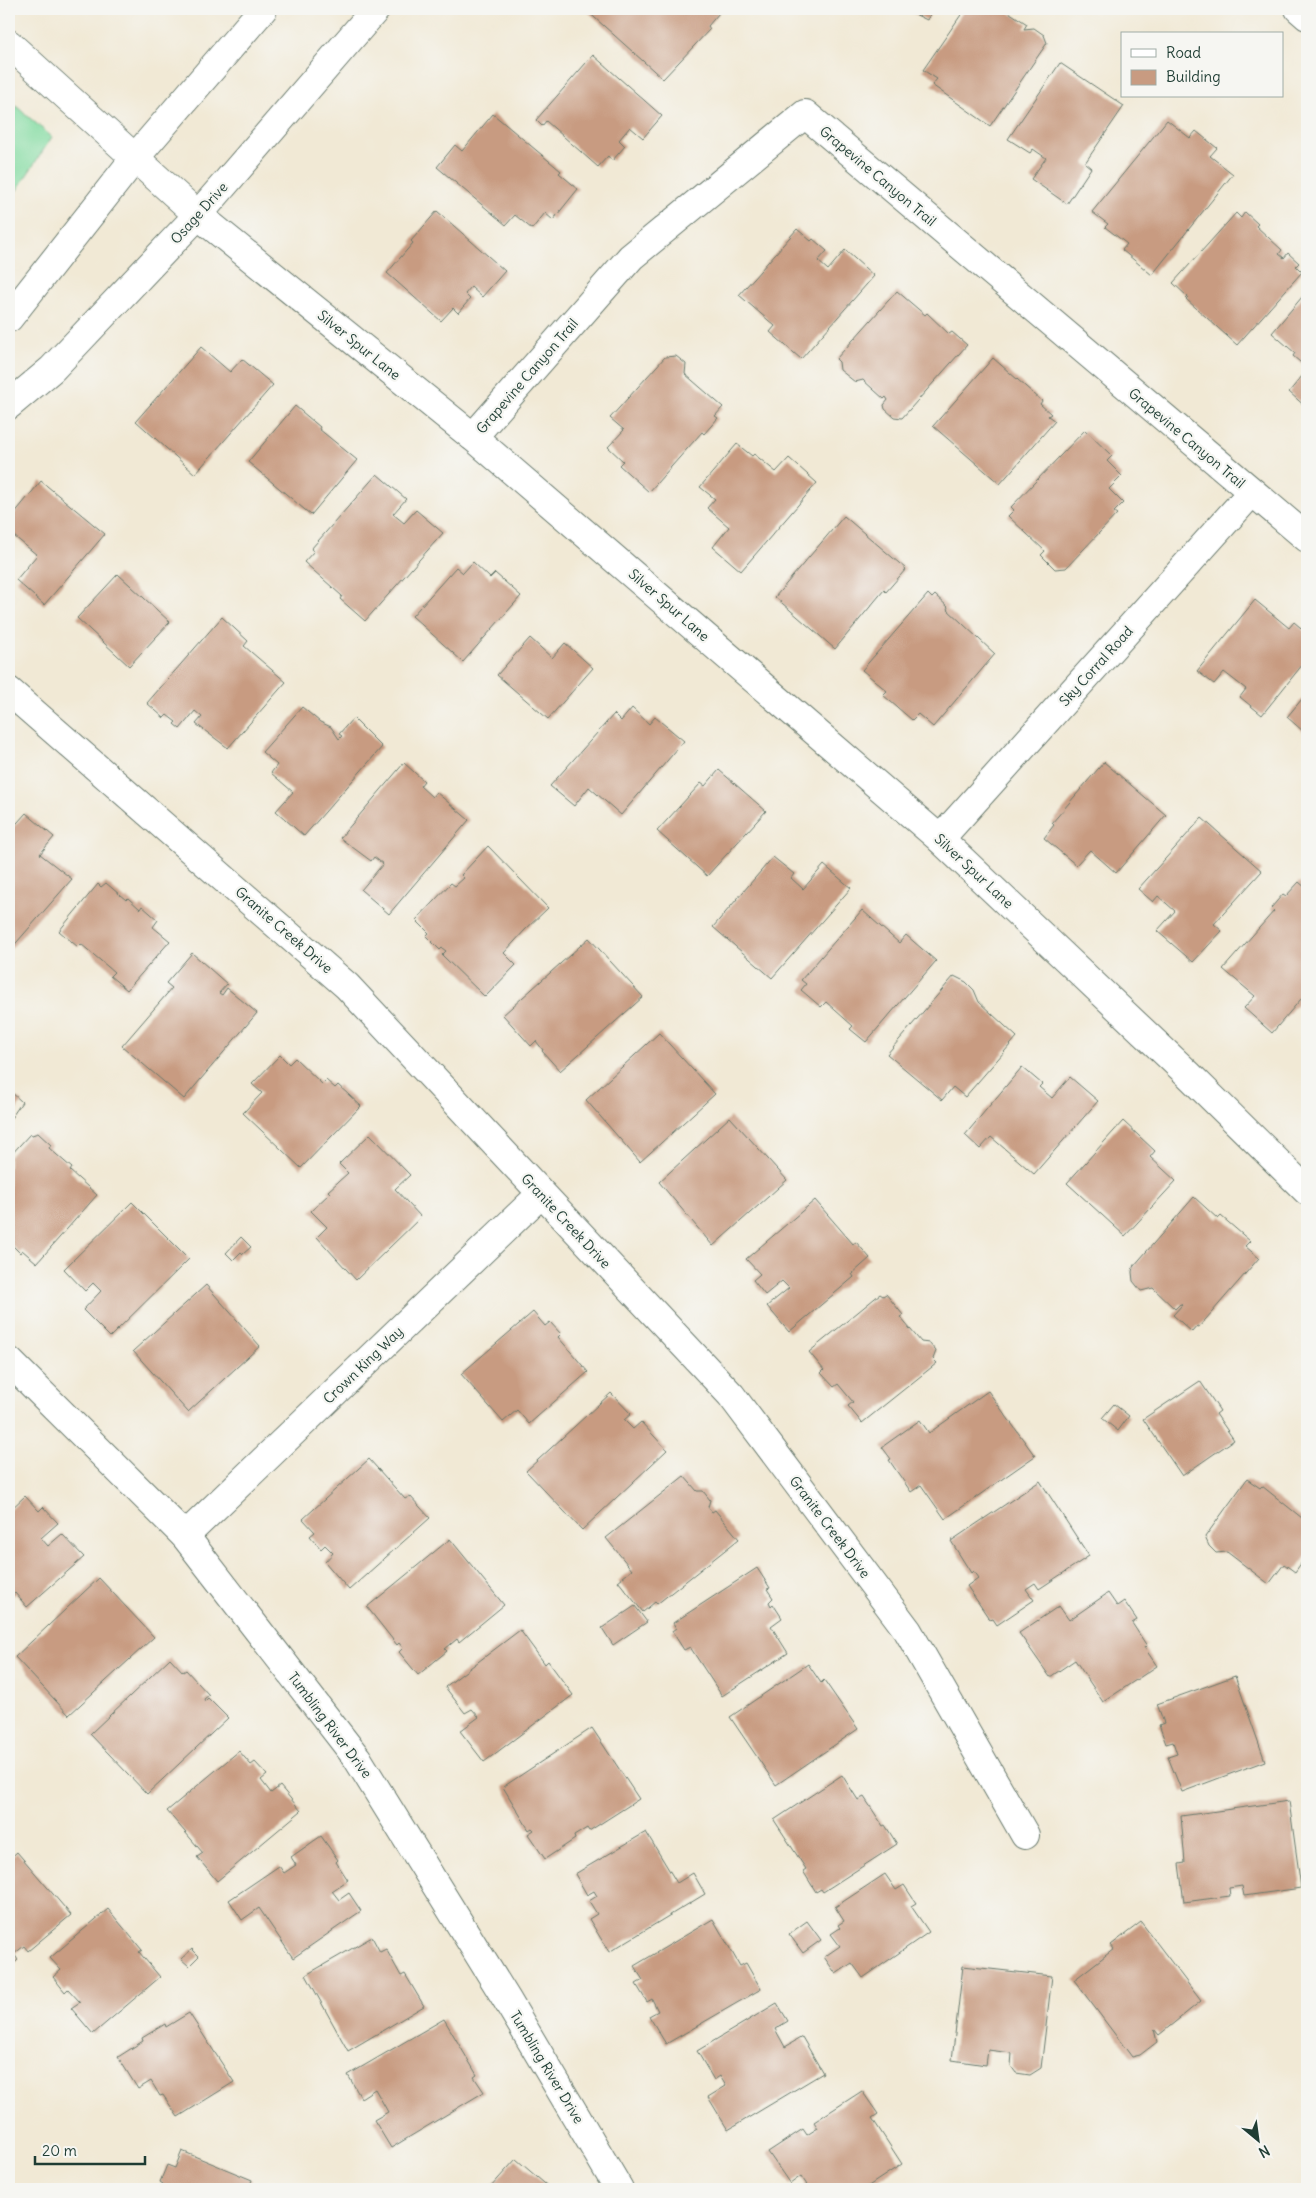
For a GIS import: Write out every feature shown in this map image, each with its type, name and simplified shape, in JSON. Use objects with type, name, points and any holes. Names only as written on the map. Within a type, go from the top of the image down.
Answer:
[{"type":"street","points":[[9,318],[134,160],[263,9]]},
{"type":"street","name":"Osage Drive","points":[[9,405],[52,369],[198,215],[376,9]]},
{"type":"street","points":[[1299,9],[1307,16]]},
{"type":"street","name":"Silver Spur Lane","points":[[9,44],[134,160],[198,215],[474,437],[940,839],[1189,1075],[1307,1191]]},
{"type":"street","name":"Grapevine Canyon Trail","points":[[474,437],[631,257],[805,114],[1307,538]]},
{"type":"street","name":"Sky Corral Road","points":[[940,839],[1252,492]]},
{"type":"street","name":"Granite Creek Drive","points":[[9,691],[347,986],[737,1403],[908,1631],[1025,1835]]},
{"type":"street","name":"Crown King Way","points":[[185,1536],[541,1194]]},
{"type":"street","name":"Tumbling River Drive","points":[[9,1361],[98,1447],[185,1536],[357,1758],[506,2000],[619,2189]]},
{"type":"green space","points":[[9,100],[52,137],[9,202]]},
{"type":"building","points":[[585,9],[714,9],[719,13],[708,26],[710,29],[663,79]]},
{"type":"building","points":[[904,9],[933,9],[927,20]]},
{"type":"building","points":[[965,9],[1004,9],[1027,24],[1024,29],[1034,28],[1044,35],[1047,43],[990,126],[932,85],[937,79],[923,70]]},
{"type":"building","points":[[593,55],[662,116],[643,138],[630,127],[619,140],[625,146],[612,161],[608,156],[598,167],[546,121],[542,126],[536,120]]},
{"type":"building","points":[[1060,63],[1124,106],[1085,163],[1091,168],[1067,204],[1031,179],[1046,158],[1033,149],[1030,153],[1008,139]]},
{"type":"building","points":[[493,114],[561,171],[559,173],[578,189],[553,220],[545,213],[532,229],[515,215],[506,225],[437,167],[455,145],[462,151]]},
{"type":"building","points":[[1167,120],[1190,138],[1196,131],[1217,148],[1210,156],[1233,174],[1152,275],[1122,250],[1127,244],[1105,227],[1108,224],[1092,212]]},
{"type":"building","points":[[437,211],[505,271],[482,297],[471,287],[465,294],[470,299],[458,313],[453,308],[441,321],[387,273]]},
{"type":"building","points":[[1245,212],[1258,224],[1256,226],[1282,250],[1279,254],[1284,258],[1288,253],[1299,263],[1296,266],[1302,272],[1237,345],[1186,299],[1188,297],[1173,283],[1236,213],[1241,218]]},
{"type":"building","points":[[797,229],[827,251],[818,261],[828,270],[845,250],[874,276],[801,359],[770,332],[775,326],[739,295]]},
{"type":"building","points":[[897,291],[925,315],[927,313],[949,334],[952,332],[967,345],[902,418],[894,417],[885,409],[884,405],[888,400],[886,397],[884,399],[863,380],[855,382],[840,370],[839,362],[836,359]]},
{"type":"building","points":[[1307,291],[1307,368],[1293,356],[1295,353],[1272,333]]},
{"type":"building","points":[[201,347],[230,372],[242,359],[273,385],[195,474],[136,421]]},
{"type":"building","points":[[676,356],[686,364],[685,374],[723,407],[715,416],[718,418],[704,434],[702,432],[649,492],[619,465],[623,461],[608,447],[624,430],[610,418],[665,357]]},
{"type":"building","points":[[993,358],[1042,401],[1040,404],[1051,414],[1048,416],[1055,421],[1000,484],[933,426]]},
{"type":"building","points":[[1307,370],[1307,408],[1289,392]]},
{"type":"building","points":[[295,406],[320,427],[319,429],[357,460],[311,515],[248,462]]},
{"type":"building","points":[[1085,430],[1112,456],[1107,461],[1122,476],[1109,489],[1123,503],[1114,512],[1117,514],[1066,568],[1055,569],[1041,555],[1045,551],[1008,516],[1014,510],[1011,507]]},
{"type":"building","points":[[737,444],[752,456],[754,454],[776,472],[789,458],[817,483],[741,571],[713,547],[729,527],[707,508],[715,499],[700,487]]},
{"type":"building","points":[[377,474],[406,499],[393,514],[404,523],[416,510],[443,533],[365,621],[340,599],[342,596],[304,562],[314,551],[311,549]]},
{"type":"building","points":[[41,481],[105,534],[44,605],[16,580],[37,555],[9,532],[9,520]]},
{"type":"building","points":[[844,516],[906,569],[886,592],[884,590],[835,649],[775,597]]},
{"type":"building","points":[[473,562],[490,578],[495,573],[521,596],[463,662],[412,616],[456,567],[463,573]]},
{"type":"building","points":[[118,574],[170,622],[129,666],[77,618]]},
{"type":"building","points":[[928,594],[932,598],[935,595],[948,607],[947,609],[995,654],[933,727],[918,714],[912,720],[883,695],[887,691],[862,670]]},
{"type":"building","points":[[1255,600],[1289,628],[1294,622],[1307,633],[1307,659],[1262,715],[1240,697],[1246,689],[1224,672],[1214,684],[1197,671]]},
{"type":"building","points":[[222,617],[248,641],[244,646],[286,682],[228,748],[196,724],[202,717],[195,711],[180,729],[174,724],[176,722],[167,715],[164,718],[147,703]]},
{"type":"building","points":[[530,638],[552,658],[565,643],[593,668],[548,719],[497,675]]},
{"type":"building","points":[[1307,693],[1307,743],[1304,732],[1287,717]]},
{"type":"building","points":[[302,707],[320,722],[331,727],[339,739],[342,736],[339,734],[353,718],[382,747],[304,836],[276,811],[293,792],[271,773],[277,765],[262,752]]},
{"type":"building","points":[[632,708],[649,724],[655,717],[684,741],[621,815],[589,787],[574,806],[550,786],[614,714],[621,721]]},
{"type":"building","points":[[1104,762],[1166,815],[1116,873],[1090,850],[1076,865],[1044,838],[1054,825],[1052,823]]},
{"type":"building","points":[[404,763],[424,781],[420,786],[432,797],[436,792],[469,820],[389,914],[361,890],[383,864],[374,857],[371,861],[340,838]]},
{"type":"building","points":[[719,770],[766,811],[707,876],[657,831],[701,783],[705,786]]},
{"type":"building","points":[[26,813],[54,837],[40,854],[72,879],[10,950],[9,832]]},
{"type":"building","points":[[1202,818],[1262,871],[1214,924],[1222,931],[1193,962],[1157,931],[1175,911],[1158,896],[1153,902],[1138,889]]},
{"type":"building","points":[[488,846],[548,908],[504,953],[516,965],[485,997],[442,955],[446,951],[442,948],[440,950],[426,936],[429,933],[416,920],[451,883],[455,886],[464,878],[461,875]]},
{"type":"building","points":[[773,857],[794,874],[791,878],[803,889],[824,865],[851,888],[772,978],[713,927]]},
{"type":"building","points":[[1299,882],[1307,889],[1307,992],[1272,1033],[1244,1008],[1255,996],[1223,969],[1274,911],[1271,908],[1283,894],[1286,896]]},
{"type":"building","points":[[106,883],[126,900],[128,898],[140,909],[142,906],[158,920],[153,927],[170,941],[127,990],[110,976],[114,972],[81,944],[78,947],[59,931],[98,884],[101,887]]},
{"type":"building","points":[[862,910],[899,943],[906,935],[936,961],[866,1042],[850,1029],[853,1026],[826,1002],[821,1007],[801,990],[806,984],[801,980]]},
{"type":"building","points":[[589,938],[643,997],[560,1071],[542,1051],[536,1041],[531,1046],[503,1015]]},
{"type":"building","points":[[192,953],[227,984],[219,993],[222,995],[227,988],[257,1013],[184,1099],[122,1046],[172,988],[166,983]]},
{"type":"building","points":[[954,976],[966,982],[974,990],[979,1002],[1017,1037],[965,1097],[953,1087],[942,1100],[887,1054]]},
{"type":"building","points":[[659,1033],[715,1094],[640,1162],[586,1100]]},
{"type":"building","points":[[280,1055],[289,1064],[295,1058],[322,1084],[326,1080],[335,1088],[338,1085],[361,1106],[301,1168],[243,1113],[262,1093],[252,1084]]},
{"type":"building","points":[[1022,1067],[1042,1084],[1039,1087],[1052,1098],[1070,1077],[1098,1101],[1034,1174],[991,1137],[980,1149],[965,1135]]},
{"type":"building","points":[[9,1090],[22,1102],[9,1121]]},
{"type":"building","points":[[730,1117],[787,1180],[713,1246],[659,1182]]},
{"type":"building","points":[[1123,1121],[1155,1151],[1150,1157],[1176,1181],[1125,1236],[1067,1183]]},
{"type":"building","points":[[38,1133],[51,1145],[49,1148],[72,1168],[70,1171],[97,1195],[37,1263],[22,1250],[20,1253],[9,1242],[9,1157],[30,1134]]},
{"type":"building","points":[[370,1134],[410,1175],[395,1189],[421,1217],[356,1280],[317,1237],[327,1227],[311,1211],[330,1193],[328,1191],[348,1173],[339,1164]]},
{"type":"building","points":[[1194,1197],[1218,1219],[1221,1216],[1250,1241],[1245,1246],[1259,1258],[1199,1327],[1197,1326],[1192,1332],[1173,1315],[1182,1305],[1180,1304],[1175,1309],[1153,1288],[1141,1291],[1133,1281],[1132,1272],[1133,1267]]},
{"type":"building","points":[[815,1200],[853,1244],[856,1242],[870,1258],[852,1274],[854,1277],[789,1332],[767,1306],[789,1288],[782,1281],[765,1295],[753,1280],[760,1274],[746,1259]]},
{"type":"building","points":[[132,1202],[189,1259],[110,1337],[83,1310],[101,1291],[93,1283],[85,1291],[64,1269]]},
{"type":"building","points":[[241,1237],[251,1247],[243,1254],[241,1252],[233,1260],[226,1253]]},
{"type":"building","points":[[206,1285],[260,1346],[188,1412],[133,1351]]},
{"type":"building","points":[[880,1294],[883,1296],[886,1294],[903,1315],[900,1317],[921,1342],[929,1343],[936,1351],[933,1359],[937,1363],[862,1423],[848,1406],[853,1402],[838,1384],[834,1387],[821,1373],[824,1370],[809,1352]]},
{"type":"building","points":[[533,1312],[545,1326],[550,1322],[561,1334],[558,1337],[588,1372],[529,1424],[517,1410],[503,1422],[461,1374]]},
{"type":"building","points":[[1200,1381],[1220,1411],[1216,1414],[1234,1440],[1182,1476],[1143,1419]]},
{"type":"building","points":[[988,1391],[1035,1456],[945,1519],[921,1485],[911,1492],[882,1447],[920,1420],[929,1433]]},
{"type":"building","points":[[611,1393],[631,1414],[624,1420],[633,1429],[641,1422],[667,1450],[582,1530],[526,1471]]},
{"type":"building","points":[[1114,1404],[1129,1416],[1118,1431],[1102,1418]]},
{"type":"building","points":[[369,1459],[405,1499],[410,1496],[430,1518],[349,1590],[325,1562],[333,1553],[325,1545],[321,1549],[310,1536],[315,1532],[303,1519]]},
{"type":"building","points":[[684,1476],[697,1491],[703,1491],[710,1500],[708,1507],[712,1512],[715,1510],[739,1539],[657,1604],[655,1602],[643,1612],[618,1581],[632,1570],[606,1538]]},
{"type":"building","points":[[1247,1479],[1260,1488],[1262,1486],[1307,1522],[1307,1555],[1295,1572],[1284,1564],[1269,1584],[1227,1552],[1216,1553],[1209,1546],[1205,1537]]},
{"type":"building","points":[[1040,1481],[1089,1556],[1039,1589],[1035,1583],[1026,1589],[1034,1600],[997,1625],[993,1619],[990,1620],[967,1586],[978,1578],[973,1571],[971,1573],[951,1541]]},
{"type":"building","points":[[25,1496],[39,1511],[43,1507],[58,1523],[41,1538],[48,1546],[62,1534],[84,1557],[27,1607],[15,1593],[9,1599],[9,1511]]},
{"type":"building","points":[[450,1539],[504,1605],[459,1642],[457,1639],[445,1649],[447,1651],[418,1675],[399,1652],[403,1648],[399,1643],[397,1645],[367,1607]]},
{"type":"building","points":[[757,1568],[770,1588],[767,1589],[773,1598],[769,1602],[771,1606],[773,1604],[782,1618],[771,1626],[788,1653],[722,1696],[690,1647],[684,1650],[672,1631],[676,1628],[673,1623]]},
{"type":"building","points":[[99,1578],[154,1637],[69,1715],[15,1657]]},
{"type":"building","points":[[1108,1593],[1117,1606],[1124,1601],[1137,1620],[1132,1623],[1147,1646],[1144,1647],[1157,1666],[1103,1702],[1075,1660],[1050,1677],[1019,1633],[1059,1606],[1069,1620]]},
{"type":"building","points":[[635,1606],[647,1622],[613,1645],[602,1628]]},
{"type":"building","points":[[520,1630],[545,1664],[548,1661],[573,1695],[484,1762],[460,1731],[479,1717],[472,1709],[465,1713],[445,1687]]},
{"type":"building","points":[[170,1658],[183,1672],[186,1670],[209,1695],[204,1699],[205,1701],[208,1698],[228,1718],[147,1794],[90,1734]]},
{"type":"building","points":[[808,1664],[821,1683],[824,1680],[858,1729],[776,1785],[730,1717]]},
{"type":"building","points":[[1235,1676],[1265,1761],[1182,1792],[1168,1757],[1177,1754],[1173,1742],[1166,1744],[1159,1725],[1164,1723],[1157,1704]]},
{"type":"building","points":[[592,1728],[639,1799],[589,1831],[587,1828],[574,1836],[575,1839],[545,1859],[528,1834],[534,1830],[532,1828],[529,1830],[503,1787]]},
{"type":"building","points":[[239,1751],[251,1765],[255,1762],[267,1775],[261,1780],[271,1793],[280,1786],[301,1811],[217,1881],[197,1857],[203,1853],[167,1811]]},
{"type":"building","points":[[842,1775],[858,1800],[864,1797],[897,1844],[823,1892],[821,1889],[816,1892],[803,1871],[806,1869],[774,1820]]},
{"type":"building","points":[[1289,1801],[1301,1888],[1244,1896],[1242,1886],[1229,1888],[1230,1896],[1184,1902],[1179,1864],[1185,1863],[1181,1816]]},
{"type":"building","points":[[646,1832],[677,1883],[693,1873],[705,1894],[609,1952],[589,1919],[597,1914],[589,1901],[597,1896],[594,1891],[587,1895],[575,1874]]},
{"type":"building","points":[[321,1836],[338,1860],[336,1862],[348,1880],[332,1891],[339,1900],[349,1893],[361,1911],[293,1958],[259,1908],[242,1920],[229,1900],[279,1866],[284,1873],[296,1865],[291,1857]]},
{"type":"building","points":[[17,1852],[71,1915],[28,1951],[24,1946],[14,1954],[18,1960],[9,1968],[9,1859]]},
{"type":"building","points":[[885,1874],[896,1890],[904,1885],[916,1903],[911,1906],[929,1932],[863,1978],[852,1963],[836,1974],[824,1957],[840,1946],[831,1934],[840,1928],[838,1925],[844,1921],[835,1907]]},
{"type":"building","points":[[108,1909],[142,1950],[139,1952],[160,1977],[93,2034],[71,2008],[80,2002],[68,1989],[65,1992],[53,1977],[61,1970],[50,1958]]},
{"type":"building","points":[[713,1919],[740,1966],[746,1963],[761,1989],[666,2044],[649,2016],[658,2011],[652,1999],[647,2002],[636,1984],[643,1980],[634,1966]]},
{"type":"building","points":[[807,1921],[821,1940],[803,1953],[789,1934]]},
{"type":"building","points":[[1141,1922],[1201,2001],[1159,2035],[1154,2029],[1157,2042],[1140,2055],[1132,2057],[1074,1980],[1114,1949],[1111,1945]]},
{"type":"building","points":[[372,1937],[380,1952],[386,1949],[401,1976],[405,1974],[424,2006],[348,2051],[306,1975]]},
{"type":"building","points":[[192,1949],[199,1956],[189,1966],[181,1959]]},
{"type":"building","points":[[963,1966],[1052,1976],[1041,2068],[1030,2075],[1016,2073],[1011,2066],[1012,2053],[988,2050],[986,2065],[952,2060]]},
{"type":"building","points":[[777,2003],[788,2021],[775,2029],[785,2047],[802,2037],[823,2073],[728,2130],[708,2097],[726,2086],[720,2076],[714,2080],[697,2051]]},
{"type":"building","points":[[189,2013],[234,2082],[178,2117],[163,2095],[160,2096],[151,2081],[138,2089],[118,2057],[143,2041],[142,2038],[165,2024],[166,2027]]},
{"type":"building","points":[[444,2019],[477,2075],[474,2077],[484,2092],[391,2148],[374,2120],[388,2112],[375,2089],[361,2098],[348,2075]]},
{"type":"building","points":[[862,2091],[878,2114],[872,2118],[902,2164],[864,2189],[800,2189],[807,2185],[801,2176],[790,2184],[768,2152],[803,2129],[807,2135],[818,2128],[814,2122]]},
{"type":"building","points":[[182,2151],[252,2180],[250,2185],[259,2189],[161,2189],[163,2184],[160,2182],[167,2165],[175,2168]]},
{"type":"building","points":[[516,2159],[551,2189],[489,2189]]}]
